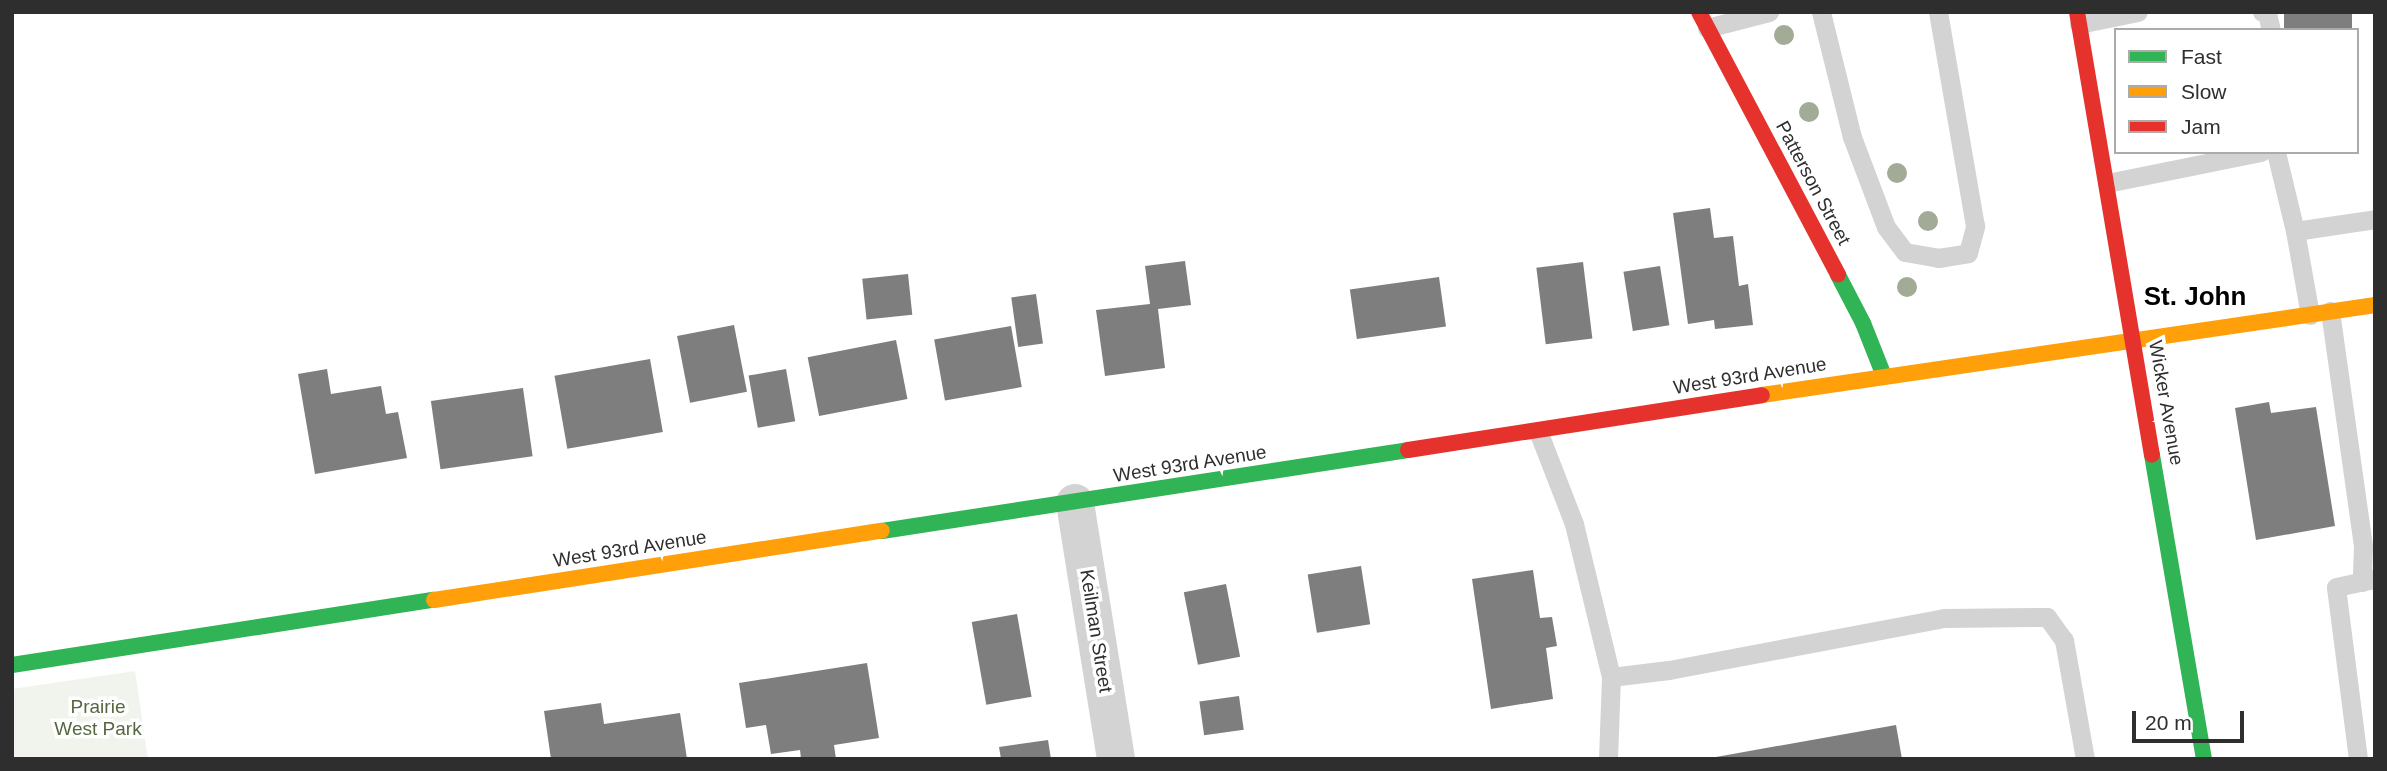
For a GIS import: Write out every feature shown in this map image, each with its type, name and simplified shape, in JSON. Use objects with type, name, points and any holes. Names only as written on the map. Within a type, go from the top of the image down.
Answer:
[{"type":"main road","name":"Wicker Avenue","points":[[2078,18],[2204,759]]},
{"type":"main road","name":"Patterson Street","points":[[1703,20],[1863,323],[1884,376]]},
{"type":"main road","name":"West 93rd Avenue","points":[[12,665],[1884,376],[2375,305]]},
{"type":"street","name":"Keilman Street","points":[[1075,503],[1116,759]]},
{"type":"lane","points":[[1703,20],[1769,12]]},
{"type":"lane","points":[[1821,12],[1852,137],[1886,227],[1905,252],[1938,258],[1968,253],[1975,226],[1938,12]]},
{"type":"lane","points":[[2078,18],[2138,12]]},
{"type":"lane","points":[[2262,12],[2267,13],[2271,28]]},
{"type":"lane","points":[[2107,183],[2251,154]]},
{"type":"lane","points":[[2276,154],[2295,231],[2310,315]]},
{"type":"lane","points":[[2295,231],[2375,219]]},
{"type":"lane","points":[[2330,311],[2368,580],[2336,587],[2358,759]]},
{"type":"lane","points":[[1538,431],[1574,524],[1611,677],[1608,759]]},
{"type":"lane","points":[[1611,677],[1669,670],[1944,618],[2047,617],[2064,640],[2085,759]]},
{"type":"green space","name":"Prairie West Park","points":[[135,671],[148,759],[12,759],[12,689]]},
{"type":"building","points":[[2284,12],[2352,12],[2352,28],[2284,28]]},
{"type":"building","points":[[1710,208],[1714,238],[1733,236],[1739,286],[1748,284],[1753,325],[1715,329],[1714,320],[1688,324],[1673,213]]},
{"type":"building","points":[[1185,261],[1191,305],[1158,309],[1165,368],[1105,376],[1096,310],[1150,304],[1145,266]]},
{"type":"building","points":[[1583,262],[1592,338],[1546,344],[1536,268]]},
{"type":"building","points":[[1660,266],[1669,325],[1633,331],[1623,272]]},
{"type":"building","points":[[908,274],[912,315],[867,320],[862,279]]},
{"type":"building","points":[[1439,277],[1446,327],[1357,339],[1350,290]]},
{"type":"building","points":[[1036,294],[1043,344],[1018,347],[1011,297]]},
{"type":"building","points":[[734,325],[747,392],[690,403],[677,336]]},
{"type":"building","points":[[1011,326],[1022,387],[945,401],[934,340]]},
{"type":"building","points":[[896,340],[907,399],[819,416],[808,357]]},
{"type":"building","points":[[650,359],[663,432],[567,449],[554,376]]},
{"type":"building","points":[[327,369],[331,394],[381,386],[386,414],[398,412],[407,458],[315,474],[298,374]]},
{"type":"building","points":[[786,369],[795,421],[758,428],[749,376]]},
{"type":"building","points":[[523,388],[533,456],[441,469],[431,401]]},
{"type":"building","points":[[2269,402],[2271,413],[2316,407],[2335,526],[2256,540],[2235,408]]},
{"type":"building","points":[[1361,566],[1370,624],[1317,633],[1308,574]]},
{"type":"building","points":[[1533,570],[1540,618],[1552,617],[1557,646],[1546,648],[1553,699],[1491,709],[1472,579]]},
{"type":"building","points":[[1226,584],[1240,657],[1198,665],[1184,592]]},
{"type":"building","points":[[1017,614],[1032,697],[986,705],[972,622]]},
{"type":"building","points":[[867,663],[879,738],[834,745],[836,759],[801,759],[800,750],[771,754],[766,725],[746,728],[739,683]]},
{"type":"building","points":[[1239,696],[1244,730],[1204,735],[1199,702]]},
{"type":"building","points":[[601,703],[604,724],[680,713],[687,759],[551,759],[544,711]]},
{"type":"building","points":[[1896,725],[1902,759],[1716,759],[1716,757]]},
{"type":"building","points":[[1048,740],[1051,759],[1001,759],[999,747]]},
{"type":"traffic: fast","points":[[1838,275],[1863,323],[1884,376]]},
{"type":"traffic: fast","points":[[882,531],[1408,450]]},
{"type":"traffic: fast","points":[[2152,455],[2204,759]]},
{"type":"traffic: fast","points":[[12,665],[434,600]]},
{"type":"traffic: slow","points":[[1762,395],[2375,305]]},
{"type":"traffic: slow","points":[[434,600],[882,531]]},
{"type":"traffic: jam","points":[[1699,12],[1838,275]]},
{"type":"traffic: jam","points":[[2077,12],[2152,455]]},
{"type":"traffic: jam","points":[[1408,450],[1762,395]]},
{"type":"district","name":"St. John","points":[[2195,297]]}]
